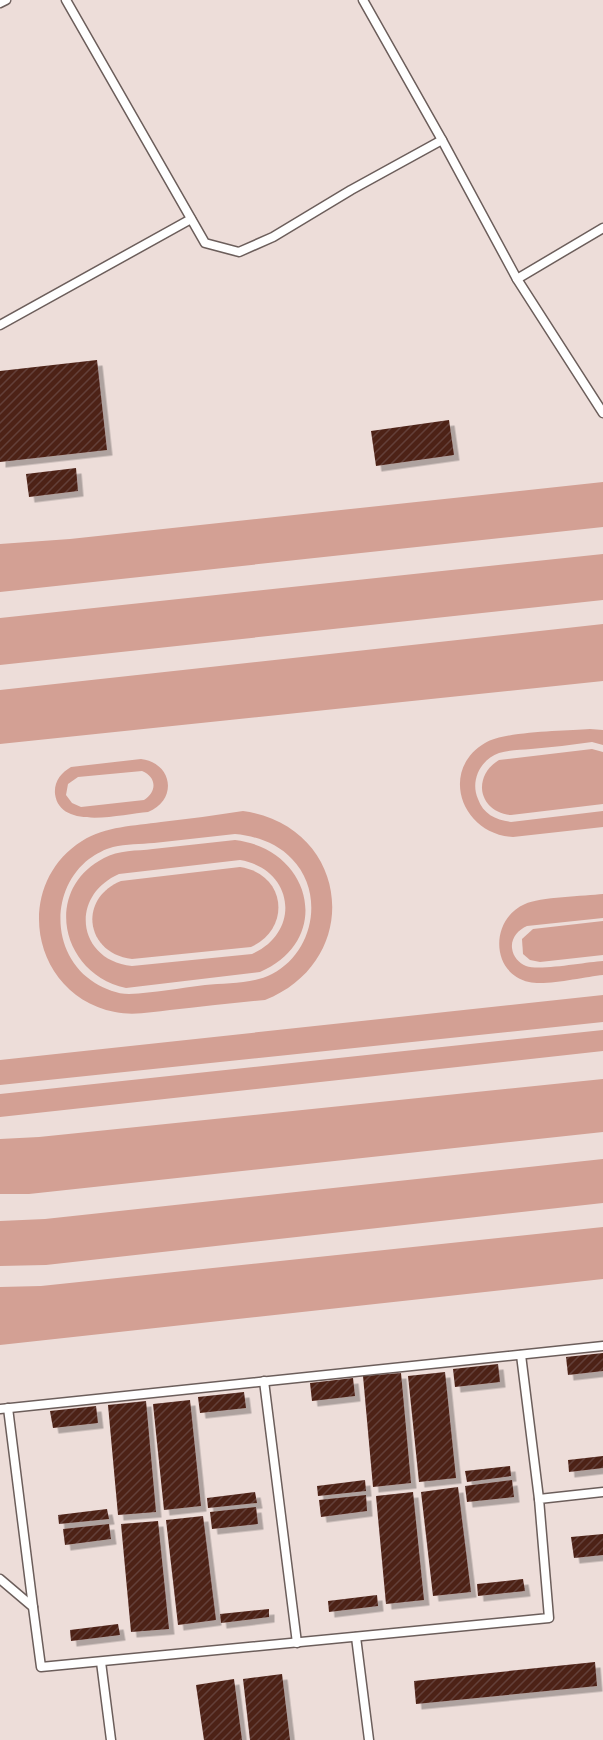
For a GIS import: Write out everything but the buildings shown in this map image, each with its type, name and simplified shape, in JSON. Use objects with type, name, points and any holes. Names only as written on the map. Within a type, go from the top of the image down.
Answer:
[{"type":"lane","points":[[0,3],[6,0]]},
{"type":"lane","points":[[66,0],[205,243],[239,252],[273,237],[351,190],[442,140]]},
{"type":"lane","points":[[363,0],[517,279],[603,413]]},
{"type":"lane","points":[[0,325],[191,219]]},
{"type":"lane","points":[[517,279],[603,228]]},
{"type":"lane","points":[[521,1355],[539,1499],[549,1618],[41,1668],[4,1408],[603,1346]]},
{"type":"lane","points":[[264,1381],[297,1642]]},
{"type":"lane","points":[[539,1499],[603,1492]]},
{"type":"lane","points":[[0,1579],[33,1606]]},
{"type":"lane","points":[[356,1637],[369,1740]]},
{"type":"lane","points":[[101,1662],[111,1740]]},
{"type":"shaded area","points":[[603,482],[603,527],[0,592],[0,544],[70,539]]},
{"type":"shaded area","points":[[603,554],[603,600],[0,665],[0,618]]},
{"type":"shaded area","points":[[603,624],[603,681],[0,744],[0,690]]},
{"type":"shaded area","points":[[603,730],[603,745],[592,742],[499,753],[492,756],[482,766],[475,785],[483,809],[500,820],[511,822],[603,811],[603,827],[513,837],[495,833],[480,825],[469,813],[462,799],[460,784],[463,769],[471,755],[485,743],[520,734]]},
{"type":"shaded area","points":[[592,749],[603,752],[603,804],[511,815],[491,807],[482,792],[485,775],[490,767],[499,760]]},
{"type":"shaded area","points":[[141,759],[160,767],[168,782],[167,791],[158,806],[148,812],[94,818],[68,813],[59,805],[55,794],[59,778],[71,767]],"holes":[[[142,771],[147,774],[154,785],[151,793],[144,800],[81,807],[72,803],[66,795],[68,784],[78,777]]]},
{"type":"shaded area","points":[[243,811],[279,822],[306,841],[323,867],[332,896],[330,927],[319,956],[297,981],[265,1000],[136,1014],[115,1012],[87,1002],[65,985],[49,963],[41,937],[39,911],[46,884],[60,861],[82,841],[110,829]],"holes":[[[243,835],[266,841],[286,853],[302,873],[309,888],[310,921],[297,952],[286,964],[272,974],[248,981],[129,994],[103,987],[80,971],[70,957],[63,940],[60,923],[67,888],[76,872],[89,859],[104,850],[118,846]]]},
{"type":"shaded area","points":[[235,840],[261,847],[282,860],[296,877],[304,897],[305,919],[298,939],[283,958],[260,972],[126,988],[104,980],[86,966],[74,949],[67,930],[67,910],[72,890],[84,872],[104,858],[128,851]],"holes":[[[240,860],[258,866],[272,875],[281,888],[285,902],[284,917],[279,931],[268,944],[252,954],[132,966],[114,961],[100,952],[91,940],[86,926],[87,911],[92,897],[103,884],[119,874]]]},
{"type":"shaded area","points":[[240,867],[255,872],[267,880],[275,890],[278,902],[278,915],[273,927],[264,938],[251,947],[132,959],[117,955],[105,947],[97,937],[93,925],[93,912],[98,900],[107,889],[121,881]]},
{"type":"shaded area","points":[[603,894],[603,918],[527,926],[516,935],[512,944],[515,957],[526,966],[552,967],[603,961],[603,975],[536,983],[516,977],[507,968],[501,957],[499,945],[505,921],[514,911],[525,904],[541,900]]},
{"type":"shaded area","points":[[603,921],[603,955],[540,962],[530,960],[523,954],[522,939],[533,929]]},
{"type":"shaded area","points":[[603,995],[603,1022],[0,1085],[0,1060]]},
{"type":"shaded area","points":[[603,1030],[603,1051],[0,1117],[0,1094]]},
{"type":"shaded area","points":[[603,1079],[603,1132],[29,1194],[0,1194],[0,1139],[39,1137]]},
{"type":"shaded area","points":[[603,1159],[603,1203],[46,1265],[0,1266],[0,1221],[45,1219]]},
{"type":"shaded area","points":[[603,1227],[603,1279],[0,1345],[0,1287],[41,1286]]}]
